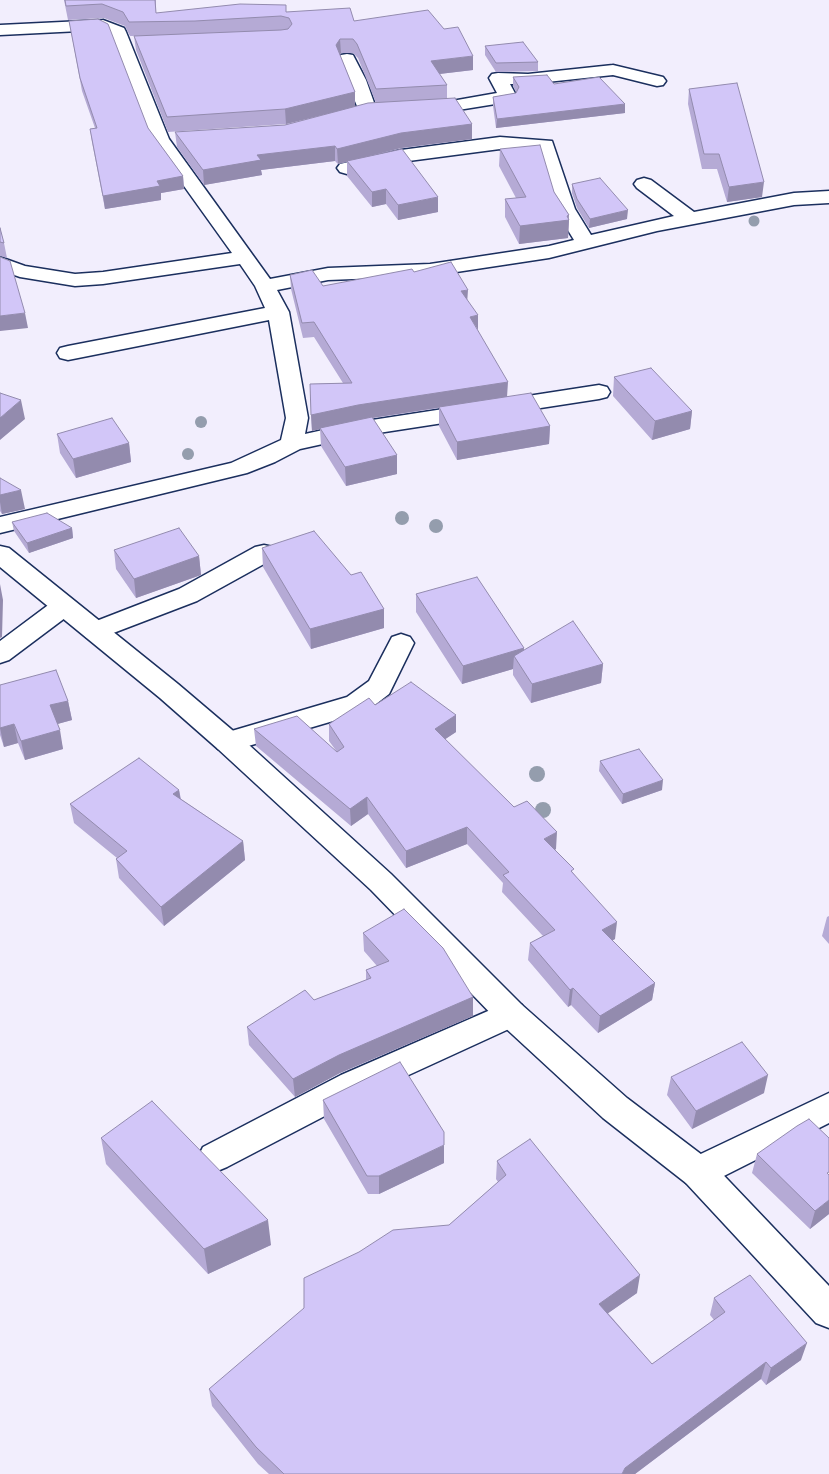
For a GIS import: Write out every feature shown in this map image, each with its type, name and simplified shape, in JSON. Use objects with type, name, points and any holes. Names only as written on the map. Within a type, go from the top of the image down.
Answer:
[{"type":"street","points":[[0,30],[103,26],[118,32],[132,43],[169,139],[265,286],[278,312],[297,418],[292,444]]},
{"type":"street","points":[[347,59],[375,110],[350,115]]},
{"type":"street","points":[[408,108],[446,107],[508,97],[498,78],[528,79],[613,70],[658,81]]},
{"type":"street","points":[[347,168],[400,156],[500,143],[545,145],[565,209],[586,243]]},
{"type":"street","points":[[644,184],[691,219]]},
{"type":"street","points":[[265,286],[328,274],[430,270],[549,252],[691,219],[794,199],[829,197]]},
{"type":"street","points":[[0,263],[20,271],[75,280],[104,278],[245,257]]},
{"type":"street","points":[[68,353],[278,312]]},
{"type":"street","points":[[0,525],[239,468],[267,457],[292,444],[359,429],[599,392]]},
{"type":"street","points":[[95,631],[188,595],[264,553]]},
{"type":"street","points":[[0,554],[228,742],[381,882],[511,1014],[615,1108],[698,1172],[829,1311]]},
{"type":"street","points":[[0,654],[64,606]]},
{"type":"street","points":[[228,742],[357,704],[380,687],[401,643]]},
{"type":"street","points":[[214,1157],[353,1085],[511,1014]]},
{"type":"street","points":[[698,1172],[829,1107]]},
{"type":"building","points":[[65,0],[155,0],[156,13],[240,4],[286,5],[286,12],[350,8],[354,21],[428,10],[444,29],[458,27],[473,56],[431,61],[447,85],[376,89],[357,44],[353,39],[340,39],[336,45],[355,92],[285,109],[167,117],[134,36],[281,30],[288,29],[292,24],[289,18],[281,16],[195,21],[129,22],[123,12],[102,4],[66,6]]},
{"type":"building","points":[[98,19],[108,24],[148,128],[183,176],[157,181],[160,186],[103,196],[90,129],[97,128],[80,78],[69,21]]},
{"type":"building","points":[[523,42],[538,62],[496,63],[485,46]]},
{"type":"building","points":[[547,75],[554,84],[599,77],[625,104],[497,119],[493,97],[516,93],[519,87],[513,77]]},
{"type":"building","points":[[737,83],[764,182],[729,187],[719,154],[704,154],[689,89]]},
{"type":"building","points":[[455,98],[472,124],[401,133],[337,149],[335,146],[257,155],[261,160],[203,170],[175,132],[285,125],[368,103]]},
{"type":"building","points":[[540,145],[554,192],[569,215],[567,216],[569,220],[520,226],[505,199],[526,197],[500,149]]},
{"type":"building","points":[[402,149],[438,197],[398,205],[386,189],[372,192],[347,161]]},
{"type":"building","points":[[600,178],[628,210],[590,219],[577,199],[572,184]]},
{"type":"building","points":[[0,228],[4,243],[0,242]]},
{"type":"building","points":[[0,257],[10,261],[25,313],[0,316]]},
{"type":"building","points":[[451,262],[468,290],[461,291],[478,315],[470,317],[508,382],[358,405],[311,415],[310,384],[352,383],[314,322],[302,323],[290,275],[312,270],[323,286],[412,269],[414,272]]},
{"type":"building","points":[[651,368],[692,411],[655,421],[614,377]]},
{"type":"building","points":[[0,393],[21,400],[0,418]]},
{"type":"building","points":[[531,393],[550,426],[457,442],[439,407]]},
{"type":"building","points":[[372,417],[397,455],[345,467],[320,428]]},
{"type":"building","points":[[112,418],[129,443],[73,459],[57,434]]},
{"type":"building","points":[[0,478],[21,490],[0,495]]},
{"type":"building","points":[[47,513],[72,528],[27,543],[12,522]]},
{"type":"building","points":[[179,528],[199,556],[134,579],[114,550]]},
{"type":"building","points":[[314,531],[351,575],[361,572],[384,609],[310,629],[262,548]]},
{"type":"building","points":[[477,577],[524,648],[463,666],[416,594]]},
{"type":"building","points":[[573,621],[603,664],[532,684],[514,656]]},
{"type":"building","points":[[56,670],[68,701],[50,705],[60,730],[21,741],[14,724],[0,728],[0,685]]},
{"type":"building","points":[[411,682],[456,715],[435,729],[514,807],[527,801],[557,832],[544,839],[574,869],[571,871],[617,922],[602,930],[655,983],[600,1016],[573,988],[570,990],[530,943],[555,930],[503,875],[509,872],[467,827],[406,851],[367,797],[350,809],[254,729],[297,716],[337,752],[344,747],[329,724],[369,698],[375,705]]},
{"type":"building","points":[[639,749],[663,780],[623,794],[600,761]]},
{"type":"building","points":[[139,758],[179,790],[173,794],[243,841],[161,907],[116,859],[127,851],[70,804]]},
{"type":"building","points":[[404,909],[443,948],[473,997],[339,1055],[293,1079],[247,1027],[305,990],[314,1000],[371,978],[366,970],[389,961],[363,933]]},
{"type":"building","points":[[742,1042],[768,1075],[696,1111],[671,1077]]},
{"type":"building","points":[[400,1062],[444,1132],[444,1145],[379,1176],[367,1176],[323,1100]]},
{"type":"building","points":[[152,1101],[268,1220],[204,1249],[101,1138]]},
{"type":"building","points":[[809,1119],[829,1138],[829,1172],[827,1173],[829,1175],[829,1200],[815,1211],[757,1154]]},
{"type":"building","points":[[530,1139],[640,1275],[599,1304],[652,1364],[725,1312],[714,1298],[750,1275],[807,1343],[771,1368],[766,1362],[625,1468],[622,1474],[284,1474],[256,1447],[209,1389],[304,1308],[304,1278],[359,1252],[393,1230],[449,1225],[506,1175],[497,1161]]}]
